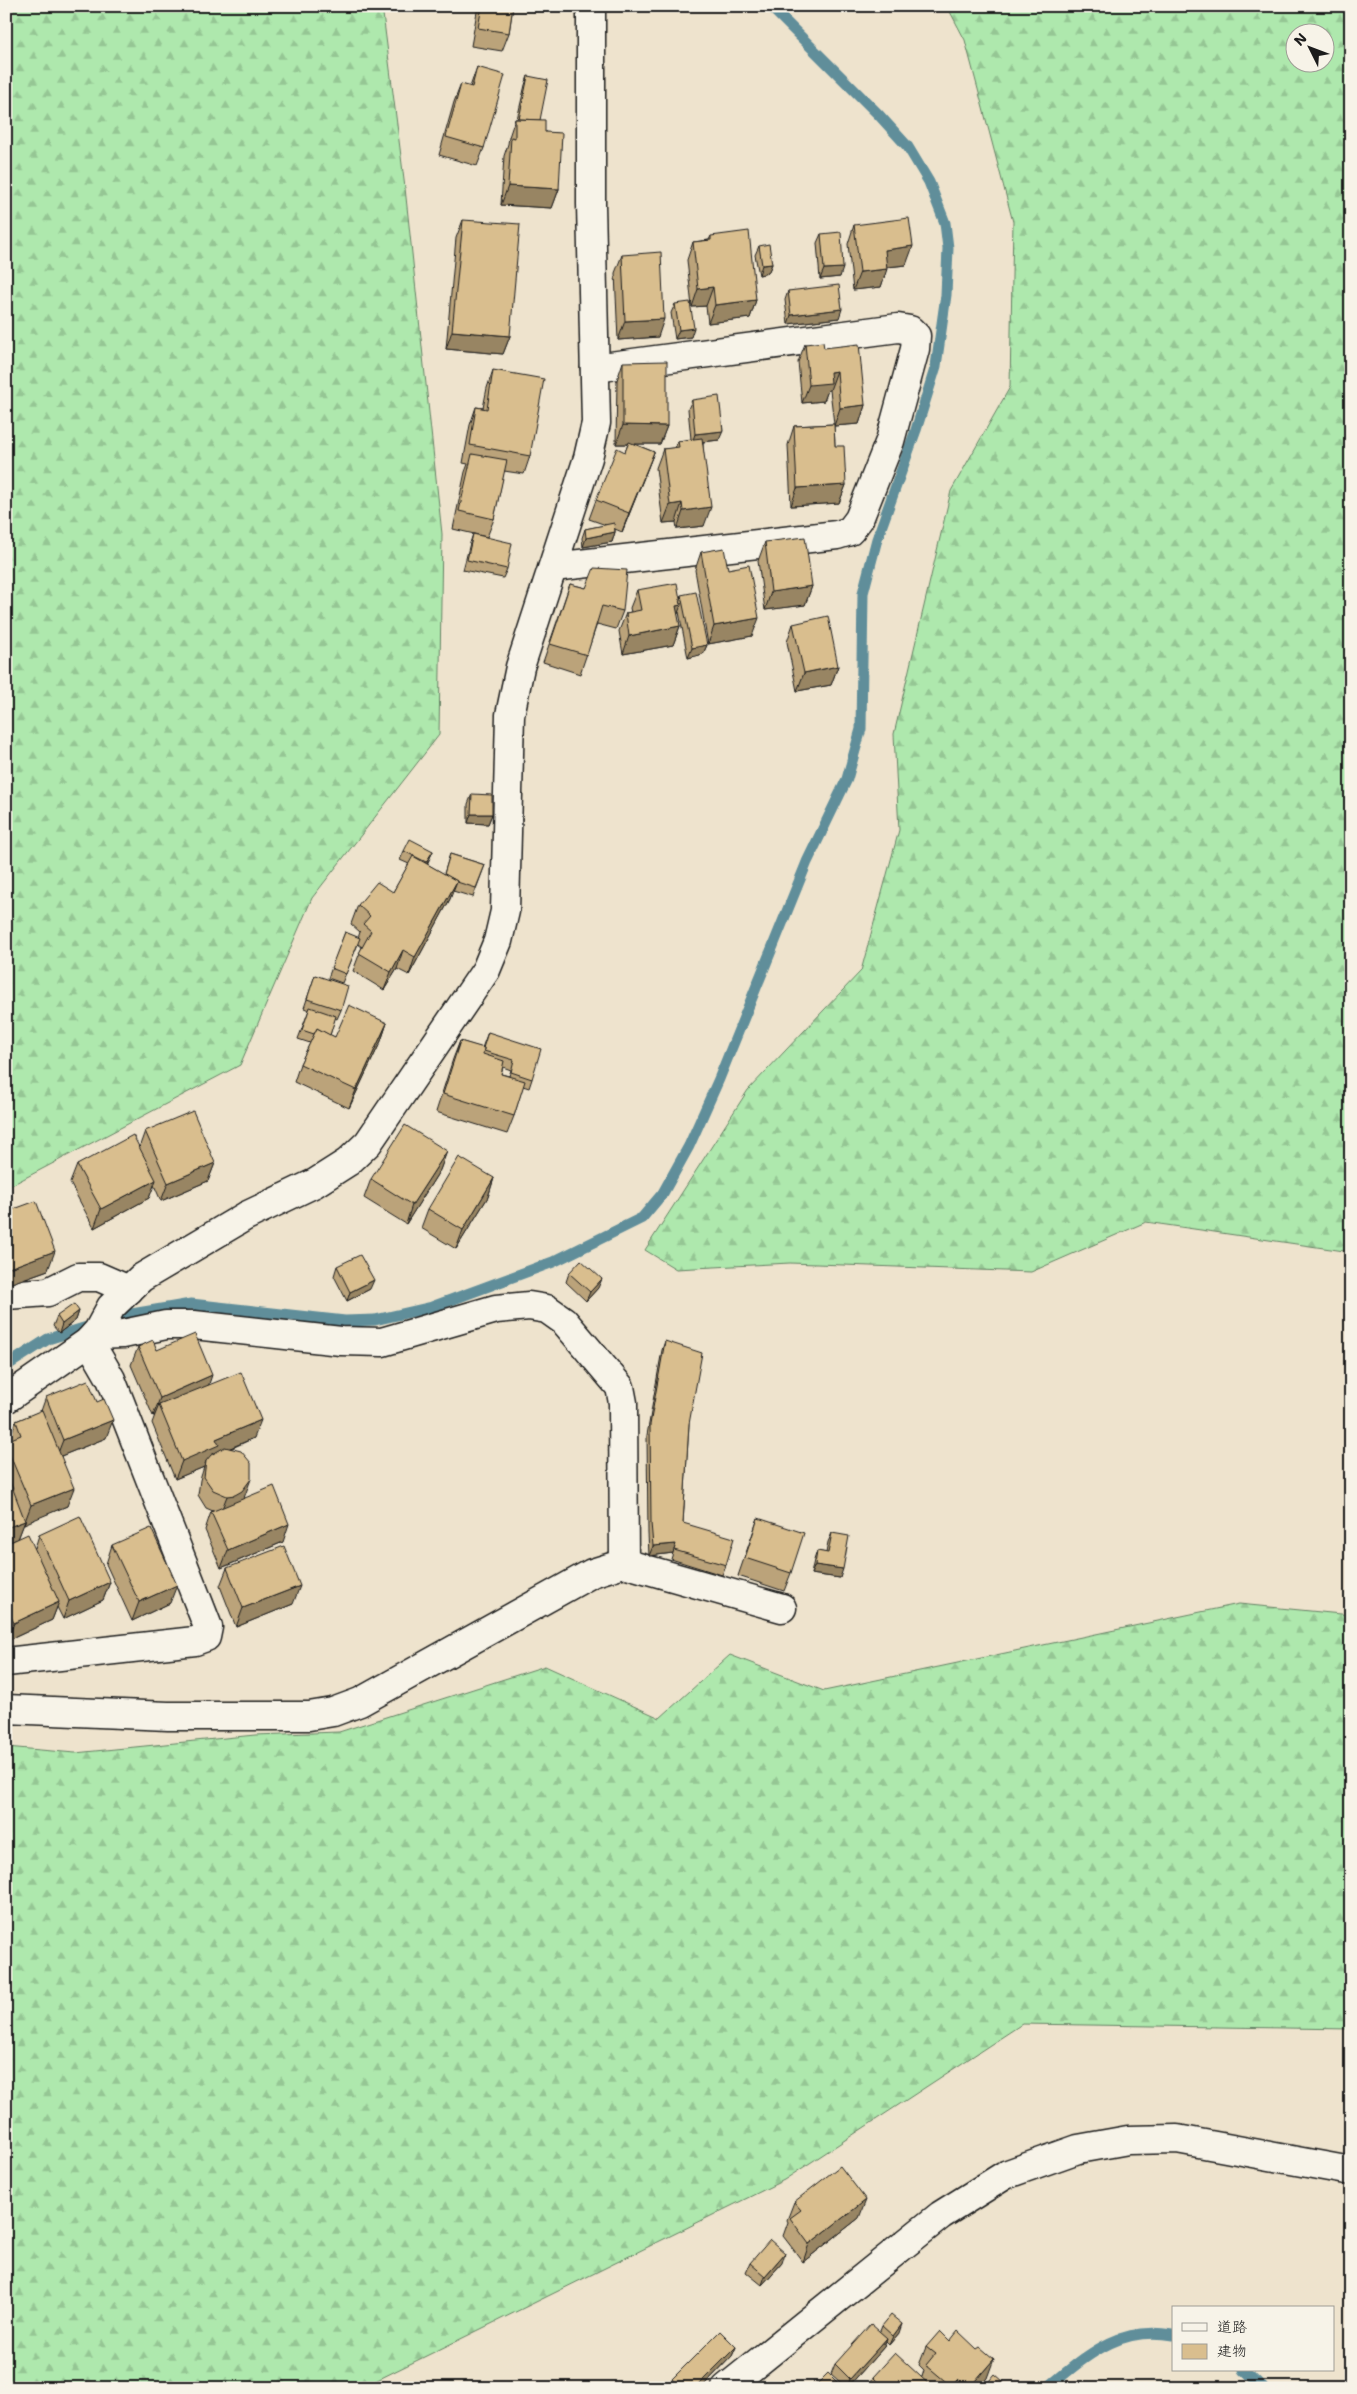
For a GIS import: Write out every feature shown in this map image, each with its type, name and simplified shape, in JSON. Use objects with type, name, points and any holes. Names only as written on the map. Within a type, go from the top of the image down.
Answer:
[{"type":"street","points":[[6,1399],[92,1338],[111,1307],[142,1278],[238,1221],[315,1183],[348,1162],[368,1143],[486,970],[498,941],[505,911],[510,715],[520,667],[588,458],[594,432],[597,397],[591,204],[591,6]]},
{"type":"street","points":[[553,567],[850,531],[859,519],[890,441],[915,349],[916,336],[910,330],[898,328],[596,368]]},
{"type":"street","points":[[6,1295],[48,1292],[78,1277],[99,1277],[130,1290]]},
{"type":"street","points":[[92,1338],[166,1325],[194,1325],[340,1341],[382,1342],[496,1309],[530,1306],[548,1309],[564,1321],[620,1387],[624,1403],[624,1563]]},
{"type":"street","points":[[6,1662],[195,1641],[206,1637],[208,1627],[111,1379],[92,1338]]},
{"type":"street","points":[[6,1709],[212,1717],[309,1716],[333,1712],[360,1702],[592,1573],[624,1563],[782,1608]]},
{"type":"street","points":[[726,2388],[941,2216],[1006,2175],[1078,2149],[1128,2140],[1177,2139],[1351,2171]]},
{"type":"green space","points":[[6,6],[382,6],[405,188],[442,534],[439,735],[312,898],[240,1065],[6,1188]]},
{"type":"green space","points":[[947,6],[1351,6],[1351,1252],[1146,1222],[1031,1272],[790,1263],[676,1269],[645,1250],[748,1090],[861,971],[899,830],[894,734],[951,491],[1010,387],[1013,222],[965,40]]},
{"type":"green space","points":[[1239,1604],[1351,1615],[1351,2029],[1022,2024],[784,2180],[361,2388],[6,2388],[6,1747],[75,1753],[255,1735],[339,1732],[545,1666],[660,1718],[730,1655],[824,1691]]},
{"type":"building","points":[[482,6],[513,6],[509,33],[478,28]]},
{"type":"building","points":[[477,67],[505,75],[484,148],[446,137],[461,84],[472,87]]},
{"type":"building","points":[[528,76],[548,80],[540,120],[519,119]]},
{"type":"building","points":[[515,119],[545,120],[545,132],[562,133],[559,189],[508,186],[511,137],[515,138]]},
{"type":"building","points":[[909,218],[913,246],[885,250],[887,269],[860,272],[854,225]]},
{"type":"building","points":[[463,220],[520,224],[510,336],[452,331]]},
{"type":"building","points":[[749,231],[756,300],[715,305],[713,287],[698,289],[693,242],[711,240],[711,236]]},
{"type":"building","points":[[841,232],[843,268],[824,269],[821,234]]},
{"type":"building","points":[[769,244],[772,264],[762,265],[759,246]]},
{"type":"building","points":[[661,252],[664,319],[625,321],[622,255]]},
{"type":"building","points":[[839,285],[842,309],[791,315],[788,291]]},
{"type":"building","points":[[690,302],[694,328],[679,330],[675,304]]},
{"type":"building","points":[[823,342],[824,348],[859,344],[865,405],[840,408],[837,371],[830,372],[831,383],[809,385],[805,344]]},
{"type":"building","points":[[667,361],[667,426],[623,425],[623,362]]},
{"type":"building","points":[[493,370],[544,379],[530,456],[470,445],[476,407],[487,409]]},
{"type":"building","points":[[719,396],[723,431],[695,434],[692,400]]},
{"type":"building","points":[[834,424],[835,446],[844,446],[846,485],[797,488],[794,426]]},
{"type":"building","points":[[702,438],[711,507],[683,511],[682,503],[670,505],[663,449],[679,447],[678,441]]},
{"type":"building","points":[[629,442],[654,452],[629,513],[596,500],[617,448],[625,452]]},
{"type":"building","points":[[472,454],[507,460],[494,519],[459,511]]},
{"type":"building","points":[[614,523],[615,532],[586,538],[585,529]]},
{"type":"building","points":[[473,534],[512,543],[507,569],[467,560]]},
{"type":"building","points":[[805,537],[812,586],[771,592],[765,542]]},
{"type":"building","points":[[724,548],[728,569],[749,565],[759,618],[714,626],[701,552]]},
{"type":"building","points":[[594,568],[627,570],[623,611],[602,606],[587,655],[550,644],[570,584],[586,588]]},
{"type":"building","points":[[677,583],[681,605],[676,606],[680,626],[629,636],[626,613],[641,610],[637,590]]},
{"type":"building","points":[[696,592],[707,645],[692,648],[681,595]]},
{"type":"building","points":[[828,616],[838,666],[804,673],[793,624]]},
{"type":"building","points":[[472,794],[492,795],[492,814],[471,814]]},
{"type":"building","points":[[410,839],[433,851],[426,862],[404,851]]},
{"type":"building","points":[[450,854],[485,865],[476,888],[457,882],[444,874]]},
{"type":"building","points":[[413,856],[457,881],[415,957],[403,950],[391,972],[359,953],[371,931],[363,924],[370,916],[358,905],[377,882],[393,892]]},
{"type":"building","points":[[345,932],[360,938],[346,974],[331,968]]},
{"type":"building","points":[[315,975],[348,986],[341,1010],[307,999]]},
{"type":"building","points":[[349,1005],[387,1023],[356,1090],[300,1064],[317,1028],[335,1037]]},
{"type":"building","points":[[310,1007],[336,1016],[330,1035],[317,1028],[314,1034],[302,1030]]},
{"type":"building","points":[[488,1032],[541,1049],[532,1079],[511,1072],[514,1060],[484,1051],[483,1048]]},
{"type":"building","points":[[460,1041],[484,1048],[483,1054],[504,1061],[501,1074],[525,1081],[514,1116],[443,1094]]},
{"type":"building","points":[[193,1111],[215,1163],[168,1183],[145,1131]]},
{"type":"building","points":[[405,1125],[447,1151],[412,1205],[371,1179]]},
{"type":"building","points":[[133,1135],[156,1180],[101,1209],[77,1165]]},
{"type":"building","points":[[459,1157],[494,1178],[463,1230],[428,1209]]},
{"type":"building","points":[[36,1201],[55,1251],[9,1268],[6,1260],[6,1212]]},
{"type":"building","points":[[360,1255],[374,1280],[350,1292],[337,1266]]},
{"type":"building","points":[[581,1260],[602,1279],[590,1292],[569,1273]]},
{"type":"building","points":[[74,1304],[79,1311],[62,1324],[57,1316]]},
{"type":"building","points":[[195,1334],[212,1375],[160,1398],[138,1347],[153,1340],[157,1350]]},
{"type":"building","points":[[665,1341],[702,1353],[689,1424],[683,1523],[734,1538],[726,1565],[674,1550],[676,1544],[653,1546],[650,1425]]},
{"type":"building","points":[[241,1372],[261,1420],[216,1439],[219,1445],[182,1461],[159,1405]]},
{"type":"building","points":[[88,1380],[97,1402],[104,1399],[113,1420],[63,1440],[46,1397]]},
{"type":"building","points":[[42,1410],[74,1488],[31,1505],[6,1446],[6,1441],[21,1435],[16,1421]]},
{"type":"building","points":[[225,1447],[241,1451],[251,1463],[251,1479],[242,1491],[235,1495],[227,1496],[213,1490],[204,1477],[206,1461],[211,1455]]},
{"type":"building","points":[[6,1471],[25,1521],[6,1528]]},
{"type":"building","points":[[274,1486],[289,1524],[228,1550],[211,1512]]},
{"type":"building","points":[[80,1516],[110,1582],[69,1601],[39,1535]]},
{"type":"building","points":[[758,1518],[804,1533],[791,1573],[745,1558]]},
{"type":"building","points":[[151,1528],[177,1585],[139,1602],[112,1545]]},
{"type":"building","points":[[832,1533],[849,1536],[843,1569],[815,1565],[817,1551],[828,1553]]},
{"type":"building","points":[[28,1534],[59,1602],[14,1623],[6,1606],[6,1544]]},
{"type":"building","points":[[284,1546],[300,1586],[243,1608],[227,1568]]},
{"type":"building","points":[[840,2166],[866,2200],[809,2244],[790,2218],[801,2210],[794,2202]]},
{"type":"building","points":[[770,2240],[785,2253],[765,2276],[750,2263]]},
{"type":"building","points":[[891,2315],[902,2324],[893,2336],[882,2326]]},
{"type":"building","points":[[871,2324],[887,2338],[850,2379],[835,2364]]},
{"type":"building","points":[[720,2331],[736,2347],[695,2388],[680,2388],[672,2379]]},
{"type":"building","points":[[940,2331],[950,2341],[958,2331],[977,2349],[980,2347],[994,2359],[969,2388],[957,2379],[951,2386],[926,2365],[935,2354],[926,2347]]},
{"type":"building","points":[[895,2353],[933,2388],[884,2388],[873,2377]]},
{"type":"building","points":[[828,2373],[841,2386],[840,2388],[817,2388],[815,2386]]},
{"type":"building","points":[[995,2374],[1004,2382],[999,2388],[983,2388]]},
{"type":"waterway","points":[[6,1366],[48,1339],[126,1315],[191,1304],[345,1321],[375,1320],[432,1307],[553,1262],[642,1218],[663,1193],[689,1146],[719,1079],[807,862],[847,779],[861,729],[863,593],[877,539],[916,430],[936,366],[946,295],[948,248],[945,223],[929,182],[908,147],[879,115],[770,6]]},
{"type":"waterway","points":[[1047,2388],[1090,2355],[1120,2339],[1153,2333],[1172,2335]]},
{"type":"waterway","points":[[1246,2372],[1263,2388]]}]
